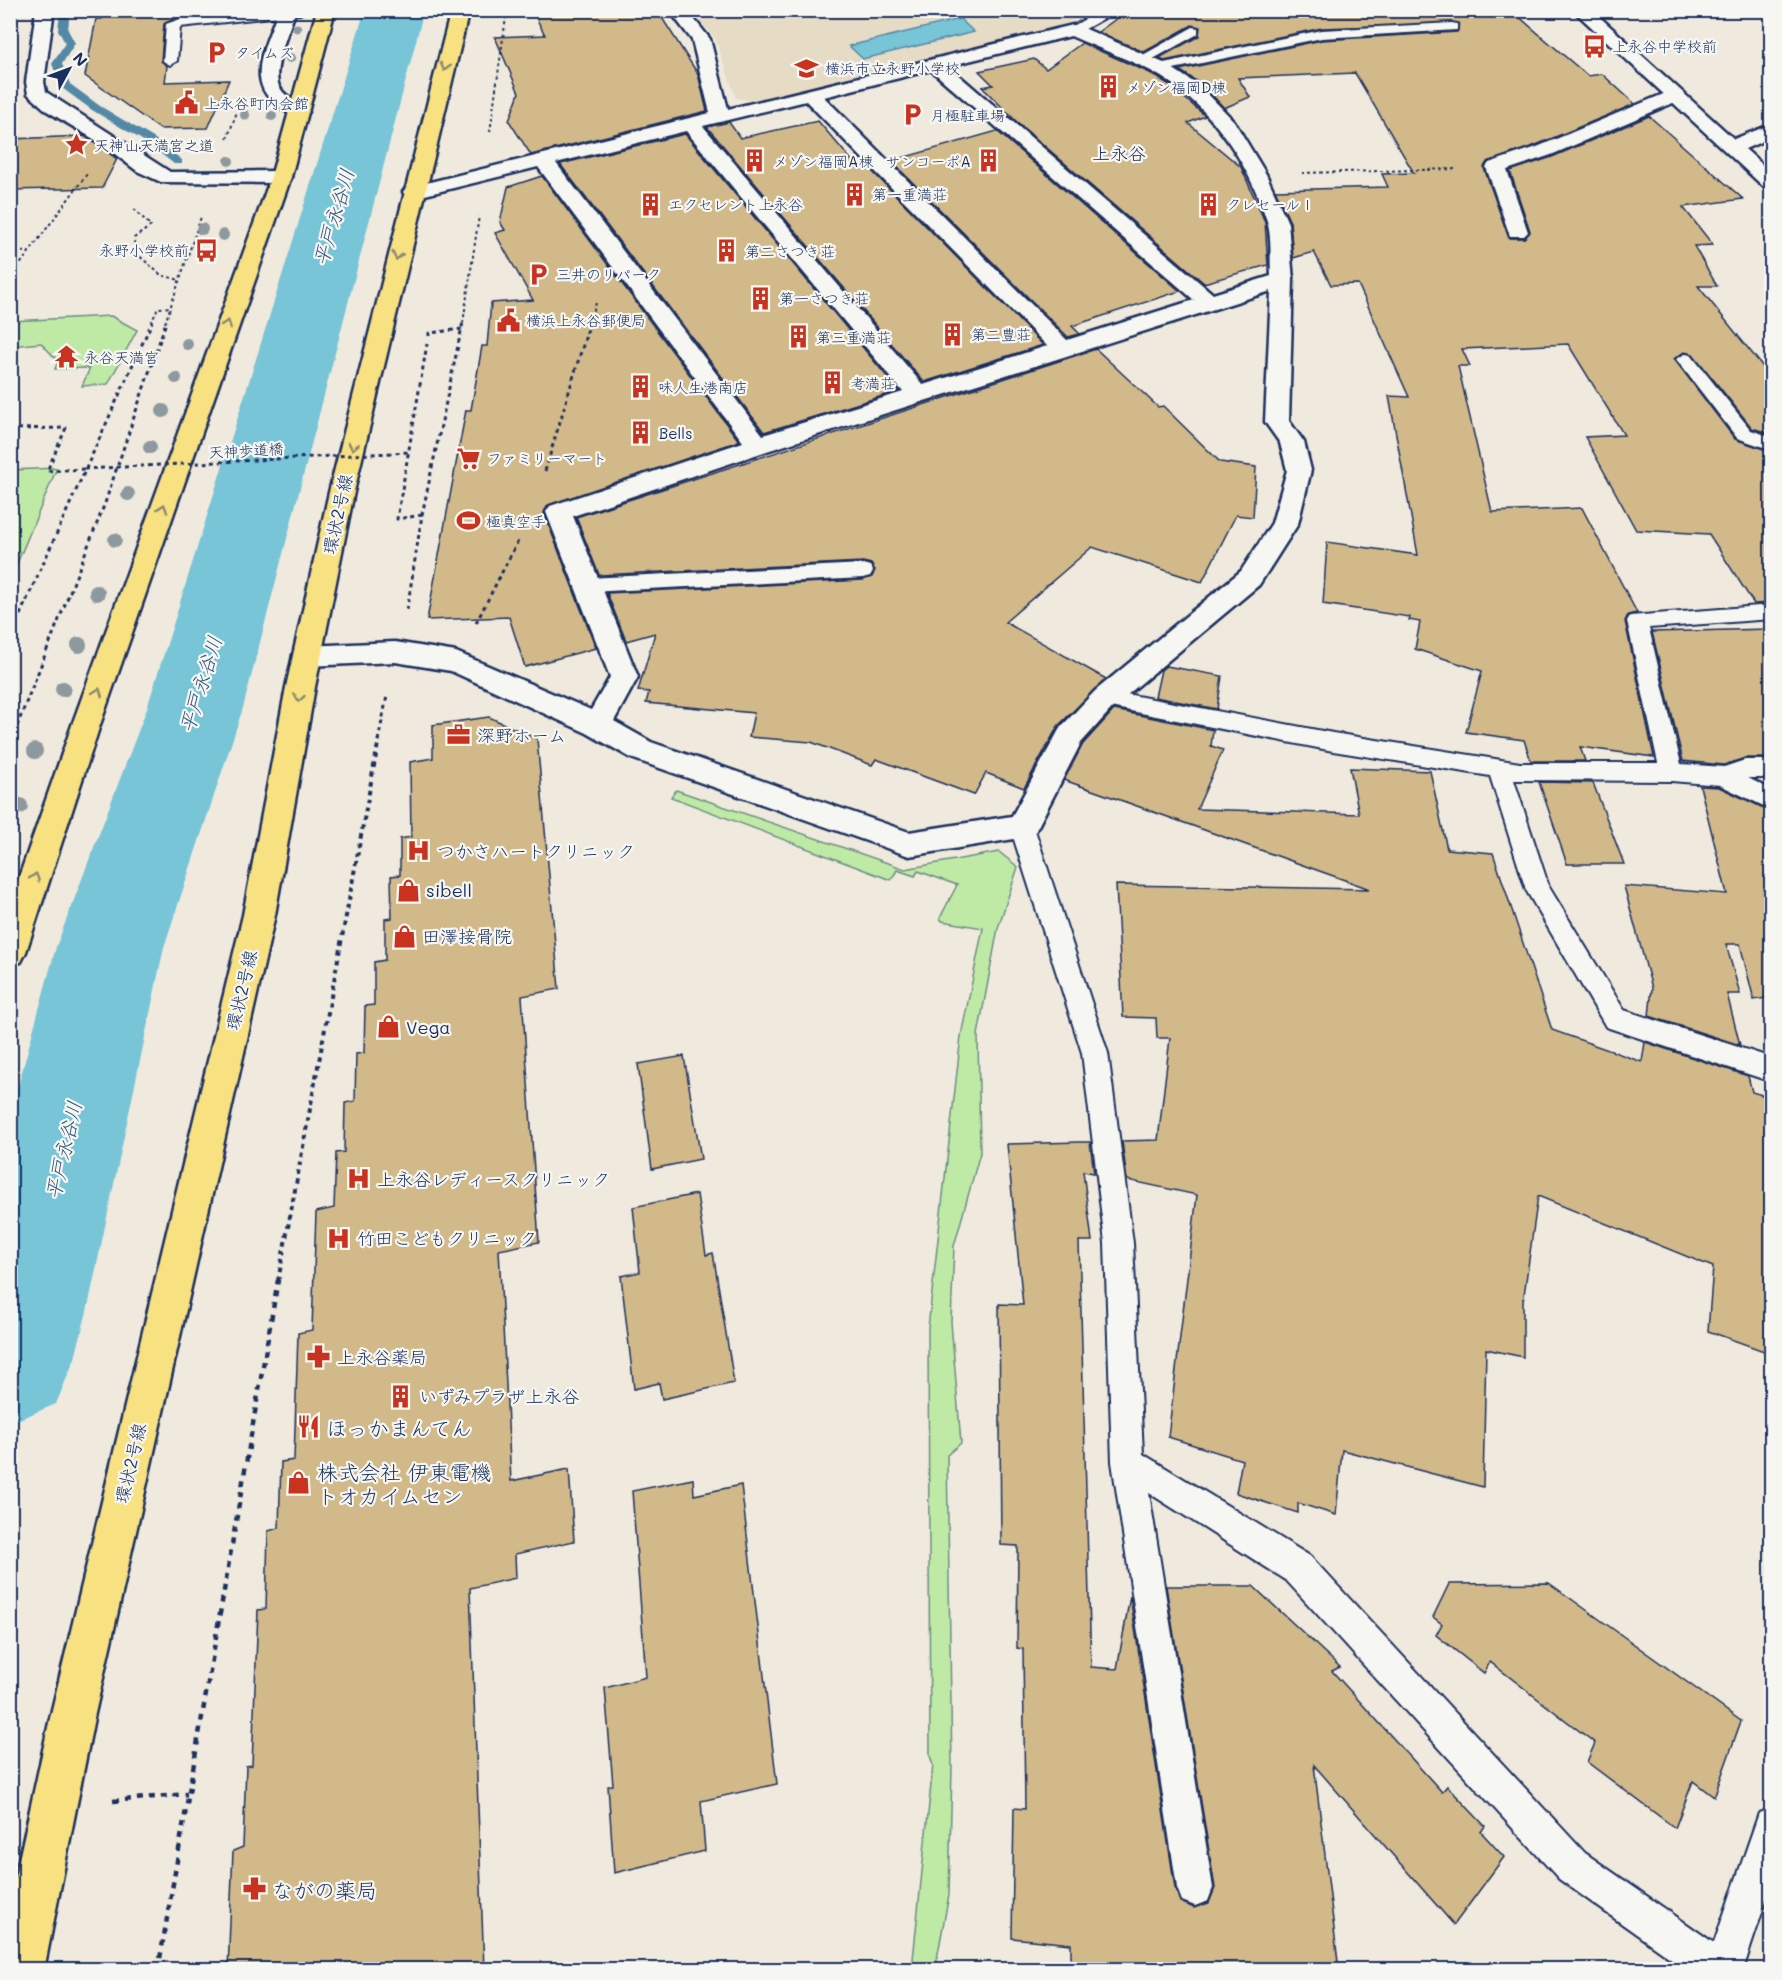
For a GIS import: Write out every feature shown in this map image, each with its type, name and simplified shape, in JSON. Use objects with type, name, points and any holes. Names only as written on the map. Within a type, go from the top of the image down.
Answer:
[{"type":"main road","points":[[10,952],[86,725],[280,177],[326,10]]},
{"type":"main road","name":"環状2号線","points":[[20,1970],[72,1718],[259,915],[281,808],[307,656],[345,479],[413,192],[460,10]]},
{"type":"street","points":[[45,10],[35,82],[37,94],[111,142],[151,173],[168,178],[280,177]]},
{"type":"street","points":[[677,10],[701,39],[720,117]]},
{"type":"street","points":[[1581,10],[1772,184]]},
{"type":"street","points":[[291,11],[266,75],[269,87],[277,96],[299,112]]},
{"type":"street","points":[[307,656],[395,652],[456,662],[597,725],[641,750],[909,843],[1022,827],[1070,736],[1105,698],[1250,578],[1285,524],[1299,470],[1292,442],[1277,422],[1282,280],[1278,223],[1256,174],[1227,124],[1195,92],[1150,64],[1073,30],[413,192]]},
{"type":"street","points":[[936,64],[1209,302]]},
{"type":"street","points":[[811,95],[1064,350]]},
{"type":"street","points":[[1517,232],[1496,168],[1544,151],[1673,96]]},
{"type":"street","points":[[691,124],[918,395]]},
{"type":"street","points":[[1730,148],[1772,130]]},
{"type":"street","points":[[543,160],[758,445]]},
{"type":"street","points":[[597,725],[624,677],[559,512],[758,445],[1282,280]]},
{"type":"lane","points":[[1073,30],[1113,10]]},
{"type":"lane","points":[[170,61],[173,24],[187,16],[291,11]]},
{"type":"lane","points":[[1150,64],[1322,34],[1452,27]]},
{"type":"lane","points":[[1150,64],[1193,30]]},
{"type":"lane","points":[[1685,359],[1744,434],[1772,444]]},
{"type":"lane","points":[[588,585],[863,571]]},
{"type":"lane","points":[[1671,772],[1637,621],[1772,612]]},
{"type":"lane","points":[[1105,698],[1333,742],[1520,772],[1671,772],[1724,776],[1772,801]]},
{"type":"lane","points":[[1724,776],[1745,768],[1772,769]]},
{"type":"lane","points":[[1499,769],[1538,890],[1615,1019],[1772,1070]]},
{"type":"lane","points":[[1022,827],[1095,1053],[1119,1243],[1128,1462],[1195,1888]]},
{"type":"lane","points":[[1128,1462],[1298,1568],[1572,1866],[1722,1970],[1772,1826]]},
{"type":"path","points":[[158,1970],[304,1126],[395,652],[405,619],[422,516],[462,329],[507,10]]},
{"type":"path","points":[[10,743],[105,503],[237,112]]},
{"type":"path","points":[[1256,174],[1496,168]]},
{"type":"path","points":[[10,278],[88,172]]},
{"type":"path","points":[[151,173],[133,208],[136,214],[151,226],[134,238],[135,252],[161,275],[180,280]]},
{"type":"path","points":[[543,480],[601,288],[604,243]]},
{"type":"path","points":[[10,251],[30,252]]},
{"type":"path","points":[[10,637],[158,308],[170,307]]},
{"type":"path","points":[[422,516],[397,519],[429,333],[462,329]]},
{"type":"path","name":"天神歩道橋","points":[[10,429],[66,428],[47,471],[410,452]]},
{"type":"path","points":[[456,662],[522,532]]},
{"type":"shaded area","name":"横浜市立永野小学校","points":[[691,11],[1098,11],[1056,27],[752,101],[736,98],[715,38]]},
{"type":"green space","points":[[111,316],[137,330],[108,384],[82,386],[90,368],[55,369],[58,361],[41,343],[11,346],[11,321]]},
{"type":"green space","points":[[57,468],[11,578],[11,470]]},
{"type":"green space","points":[[676,790],[905,869],[999,852],[1018,867],[998,928],[978,1035],[980,1153],[954,1246],[951,1322],[961,1443],[947,1455],[952,1768],[949,1895],[935,1969],[912,1969],[933,1765],[930,1756],[928,1328],[961,1036],[983,928],[942,921],[940,918],[957,885],[918,871],[915,876],[897,870],[891,880],[671,797]]},
{"type":"water","points":[[960,19],[974,32],[863,59],[849,46]]},
{"type":"building","points":[[103,10],[174,10],[173,19],[164,24],[161,61],[167,66],[165,82],[229,80],[208,128],[160,129],[85,76],[96,19],[102,19]]},
{"type":"building","points":[[532,10],[657,10],[698,74],[707,111],[531,155],[509,121],[519,93],[495,37],[545,35]]},
{"type":"building","points":[[1128,10],[1511,10],[1588,76],[1602,74],[1635,104],[1536,145],[1487,162],[1484,168],[1509,238],[1524,238],[1530,231],[1510,171],[1552,157],[1649,116],[1743,199],[1683,207],[1713,245],[1694,246],[1717,286],[1698,286],[1772,378],[1772,434],[1752,428],[1693,354],[1684,352],[1674,359],[1735,439],[1772,452],[1772,603],[1754,604],[1709,534],[1636,530],[1585,437],[1624,435],[1568,344],[1462,349],[1470,366],[1458,366],[1492,512],[1582,508],[1637,613],[1628,615],[1625,621],[1654,757],[1580,747],[1585,761],[1531,761],[1524,740],[1466,732],[1482,671],[1415,649],[1420,622],[1409,620],[1410,617],[1323,604],[1327,542],[1418,555],[1389,396],[1409,397],[1358,284],[1331,285],[1314,252],[1293,258],[1290,222],[1275,190],[1388,187],[1382,174],[1414,173],[1355,73],[1238,78],[1250,97],[1224,108],[1204,86],[1179,70],[1322,40],[1457,32],[1459,23],[1322,28],[1164,61],[1159,58],[1199,36],[1200,27],[1192,25],[1144,52],[1098,32]]},
{"type":"building","points":[[1082,43],[1150,73],[1170,85],[1205,116],[1188,123],[1241,167],[1265,222],[1268,265],[1204,283],[1019,124],[982,87],[993,85],[979,71],[1034,59],[1046,69]]},
{"type":"building","points":[[818,121],[859,169],[868,167],[1043,345],[924,382],[707,127],[729,122],[740,138]]},
{"type":"building","points":[[997,131],[1180,291],[1072,326],[1080,334],[1068,337],[891,161]]},
{"type":"building","points":[[685,134],[899,391],[764,432],[560,164]]},
{"type":"building","points":[[84,136],[117,159],[102,188],[10,190],[10,139]]},
{"type":"building","points":[[542,176],[739,441],[548,505],[544,513],[596,648],[525,667],[509,617],[427,620],[466,410],[471,410],[482,346],[487,346],[491,303],[533,300],[495,233],[505,230],[500,222],[508,187]]},
{"type":"building","points":[[1096,349],[1158,407],[1163,406],[1220,462],[1256,467],[1253,517],[1236,515],[1202,582],[1092,547],[1005,622],[1106,679],[1058,726],[1024,788],[986,773],[974,795],[876,759],[872,765],[811,742],[749,737],[754,713],[646,703],[649,692],[638,691],[655,633],[626,641],[607,593],[863,580],[872,577],[875,570],[871,564],[863,562],[599,575],[576,517]]},
{"type":"building","points":[[1772,621],[1772,758],[1745,758],[1724,765],[1683,761],[1652,632],[1769,629],[1765,622]]},
{"type":"building","points":[[1166,666],[1222,676],[1217,709],[1155,697],[1161,670]]},
{"type":"building","points":[[1114,710],[1213,730],[1211,746],[1223,750],[1197,809],[1359,814],[1350,768],[1430,771],[1447,849],[1493,853],[1552,1030],[1642,1062],[1645,1042],[1748,1076],[1752,1092],[1772,1098],[1768,1188],[1772,1189],[1772,1354],[1708,1331],[1713,1267],[1538,1196],[1523,1302],[1523,1357],[1486,1349],[1483,1487],[1342,1450],[1336,1515],[1298,1503],[1298,1513],[1236,1493],[1242,1460],[1168,1437],[1197,1195],[1127,1180],[1122,1141],[1158,1140],[1170,1038],[1157,1038],[1156,1018],[1123,1017],[1116,885],[1370,889],[1064,780],[1083,744]]},
{"type":"building","name":"いずみプラザ上永谷","points":[[489,717],[537,739],[559,989],[522,996],[539,1242],[499,1250],[511,1481],[569,1469],[574,1541],[515,1554],[516,1578],[470,1588],[484,1970],[228,1970],[233,1851],[243,1847],[246,1766],[252,1765],[258,1610],[266,1609],[268,1531],[279,1528],[281,1462],[294,1460],[298,1333],[312,1330],[316,1212],[334,1208],[336,1153],[344,1152],[345,1103],[355,1101],[356,1054],[364,1053],[365,1006],[374,1005],[374,962],[385,960],[385,919],[392,918],[391,876],[400,875],[400,839],[411,837],[410,762],[433,758],[433,725]]},
{"type":"building","points":[[1539,782],[1593,783],[1624,864],[1567,864]]},
{"type":"building","points":[[1700,786],[1719,787],[1772,812],[1772,997],[1754,1000],[1740,944],[1726,944],[1740,994],[1727,994],[1740,1045],[1649,1016],[1652,988],[1624,886],[1727,894]]},
{"type":"building","points":[[684,1056],[701,1159],[652,1169],[638,1064]]},
{"type":"building","points":[[1090,1142],[1094,1173],[1083,1171],[1092,1241],[1079,1241],[1091,1667],[1117,1669],[1130,1596],[1175,1888],[1180,1902],[1194,1908],[1209,1903],[1215,1888],[1166,1586],[1253,1586],[1340,1667],[1332,1671],[1442,1792],[1447,1786],[1485,1826],[1481,1832],[1504,1857],[1454,1925],[1314,1765],[1339,1970],[1071,1970],[1071,1944],[1012,1938],[1014,1808],[1025,1809],[1023,1649],[1017,1648],[1018,1546],[1001,1545],[999,1304],[1023,1305],[1007,1144]]},
{"type":"building","points":[[697,1194],[706,1255],[713,1253],[734,1383],[662,1399],[659,1383],[634,1389],[621,1276],[640,1272],[633,1207]]},
{"type":"building","points":[[693,1479],[694,1495],[741,1485],[777,1784],[701,1801],[705,1851],[614,1873],[608,1786],[613,1785],[605,1688],[646,1677],[632,1491]]},
{"type":"building","points":[[1549,1583],[1741,1721],[1714,1797],[1693,1781],[1675,1828],[1587,1762],[1595,1743],[1490,1662],[1484,1673],[1436,1635],[1442,1624],[1433,1617],[1449,1584]]},
{"type":"waterway","points":[[65,10],[63,30],[70,43],[57,64],[66,86],[96,108],[151,141],[178,162]]},
{"type":"waterway","name":"平戸永谷川","points":[[10,1358],[38,1256],[110,947],[129,887],[175,768],[195,708],[395,10]]},
{"type":"place","name":"上永谷中学校前","points":[[1594,46]]},
{"type":"place","name":"タイムズ","points":[[217,52]]},
{"type":"place","name":"横浜市立永野小学校","points":[[807,68]]},
{"type":"place","name":"メゾン福岡D棟","points":[[1108,87]]},
{"type":"place","name":"上永谷町内会館","points":[[186,103]]},
{"type":"place","name":"月極駐車場","points":[[912,115]]},
{"type":"place","name":"天神山天満宮之道","points":[[76,145]]},
{"type":"place","name":"メゾン福岡A棟","points":[[755,161]]},
{"type":"place","name":"サンコーポA","points":[[989,161]]},
{"type":"place","name":"第一重満荘","points":[[854,194]]},
{"type":"place","name":"エクセレント上永谷","points":[[650,204]]},
{"type":"place","name":"クレセールⅠ","points":[[1208,204]]},
{"type":"place","name":"永野小学校前","points":[[207,250]]},
{"type":"place","name":"第二さつき荘","points":[[727,251]]},
{"type":"place","name":"三井のリパーク","points":[[538,274]]},
{"type":"place","name":"第一さつき荘","points":[[761,298]]},
{"type":"place","name":"横浜上永谷郵便局","points":[[508,320]]},
{"type":"place","name":"第二豊荘","points":[[953,334]]},
{"type":"place","name":"第三重満荘","points":[[798,337]]},
{"type":"place","name":"永谷天満宮","points":[[66,357]]},
{"type":"place","name":"考満荘","points":[[832,383]]},
{"type":"place","name":"味人生港南店","points":[[640,387]]},
{"type":"place","name":"Bells","points":[[641,433]]},
{"type":"place","name":"ファミリーマート","points":[[469,458]]},
{"type":"place","name":"極真空手","points":[[468,521]]},
{"type":"place","name":"深野ホーム","points":[[459,735]]},
{"type":"place","name":"つかさハートクリニック","points":[[419,851]]},
{"type":"place","name":"sibell","points":[[408,890]]},
{"type":"place","name":"田澤接骨院","points":[[404,936]]},
{"type":"place","name":"Vega","points":[[388,1027]]},
{"type":"place","name":"上永谷レディースクリニック","points":[[359,1179]]},
{"type":"place","name":"竹田こどもクリニック","points":[[339,1238]]},
{"type":"place","name":"上永谷薬局","points":[[319,1357]]},
{"type":"place","name":"いずみプラザ上永谷","points":[[401,1396]]},
{"type":"place","name":"ほっかまんてん","points":[[308,1427]]},
{"type":"place","name":"株式会社 伊東電機 トオカイムセン","points":[[299,1483]]},
{"type":"place","name":"ながの薬局","points":[[254,1889]]},
{"type":"district","name":"上永谷","points":[[1119,153]]}]
